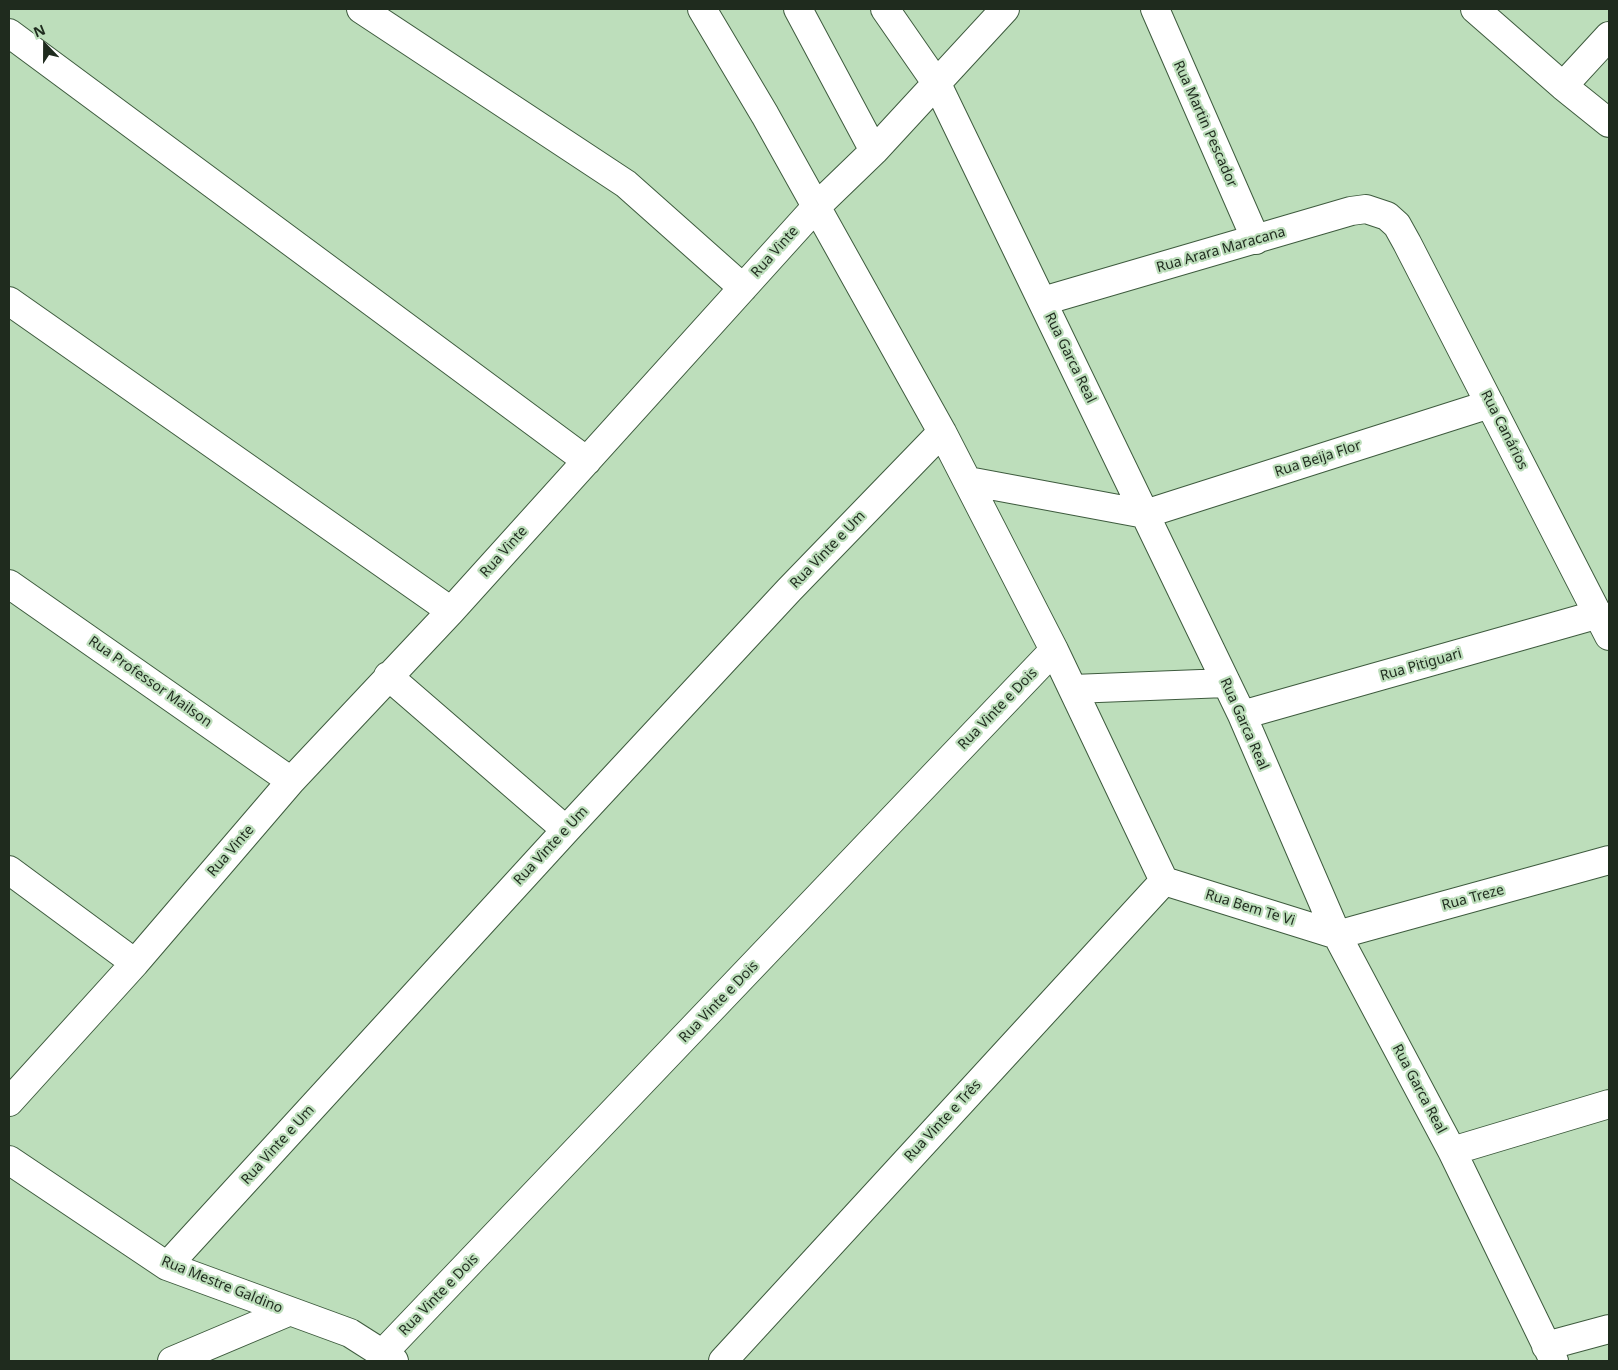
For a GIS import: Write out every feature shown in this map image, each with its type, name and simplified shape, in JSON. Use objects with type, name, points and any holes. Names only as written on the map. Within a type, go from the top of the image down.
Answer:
[{"type":"street","points":[[361,9],[626,184],[743,288]]},
{"type":"street","points":[[702,9],[816,207],[968,481],[1054,650],[1164,881]]},
{"type":"street","points":[[798,9],[874,151]]},
{"type":"street","name":"Rua Garca Real","points":[[885,9],[937,84],[1242,715],[1337,935],[1452,1151],[1550,1354]]},
{"type":"street","name":"Rua Vinte","points":[[9,1102],[135,962],[291,781],[451,611],[816,207],[874,151],[1006,9]]},
{"type":"street","name":"Rua Martin Pescador","points":[[1155,9],[1256,240]]},
{"type":"street","points":[[1475,9],[1563,86],[1609,123]]},
{"type":"street","points":[[9,34],[586,461]]},
{"type":"street","points":[[1563,86],[1609,36]]},
{"type":"street","name":"Rua Arara Maracana","points":[[1043,302],[1351,211],[1366,210],[1379,212],[1397,225]]},
{"type":"street","name":"Rua Canários","points":[[1397,225],[1604,625]]},
{"type":"street","points":[[9,301],[451,611]]},
{"type":"street","name":"Rua Beija Flor","points":[[1145,514],[1490,404]]},
{"type":"street","name":"Rua Vinte e Um","points":[[168,1266],[566,830],[796,583],[942,432]]},
{"type":"street","points":[[968,481],[1145,514]]},
{"type":"street","name":"Rua Professor Mailson","points":[[9,584],[291,781]]},
{"type":"street","name":"Rua Pitiguari","points":[[1242,715],[1604,625]]},
{"type":"street","name":"Rua Vinte e Dois","points":[[388,1357],[1054,650]]},
{"type":"street","points":[[388,676],[566,830]]},
{"type":"street","points":[[1073,689],[1226,683]]},
{"type":"street","name":"Rua Treze","points":[[1337,935],[1609,860]]},
{"type":"street","points":[[9,870],[135,962]]},
{"type":"street","name":"Rua Bem Te Vi","points":[[1164,881],[1337,935]]},
{"type":"street","name":"Rua Vinte e Três","points":[[723,1361],[1164,881]]},
{"type":"street","points":[[1452,1151],[1609,1104]]},
{"type":"street","name":"Rua Mestre Galdino","points":[[9,1160],[168,1266],[288,1312],[350,1333],[388,1357]]},
{"type":"street","points":[[172,1361],[288,1312]]},
{"type":"street","points":[[1550,1354],[1609,1329]]}]
